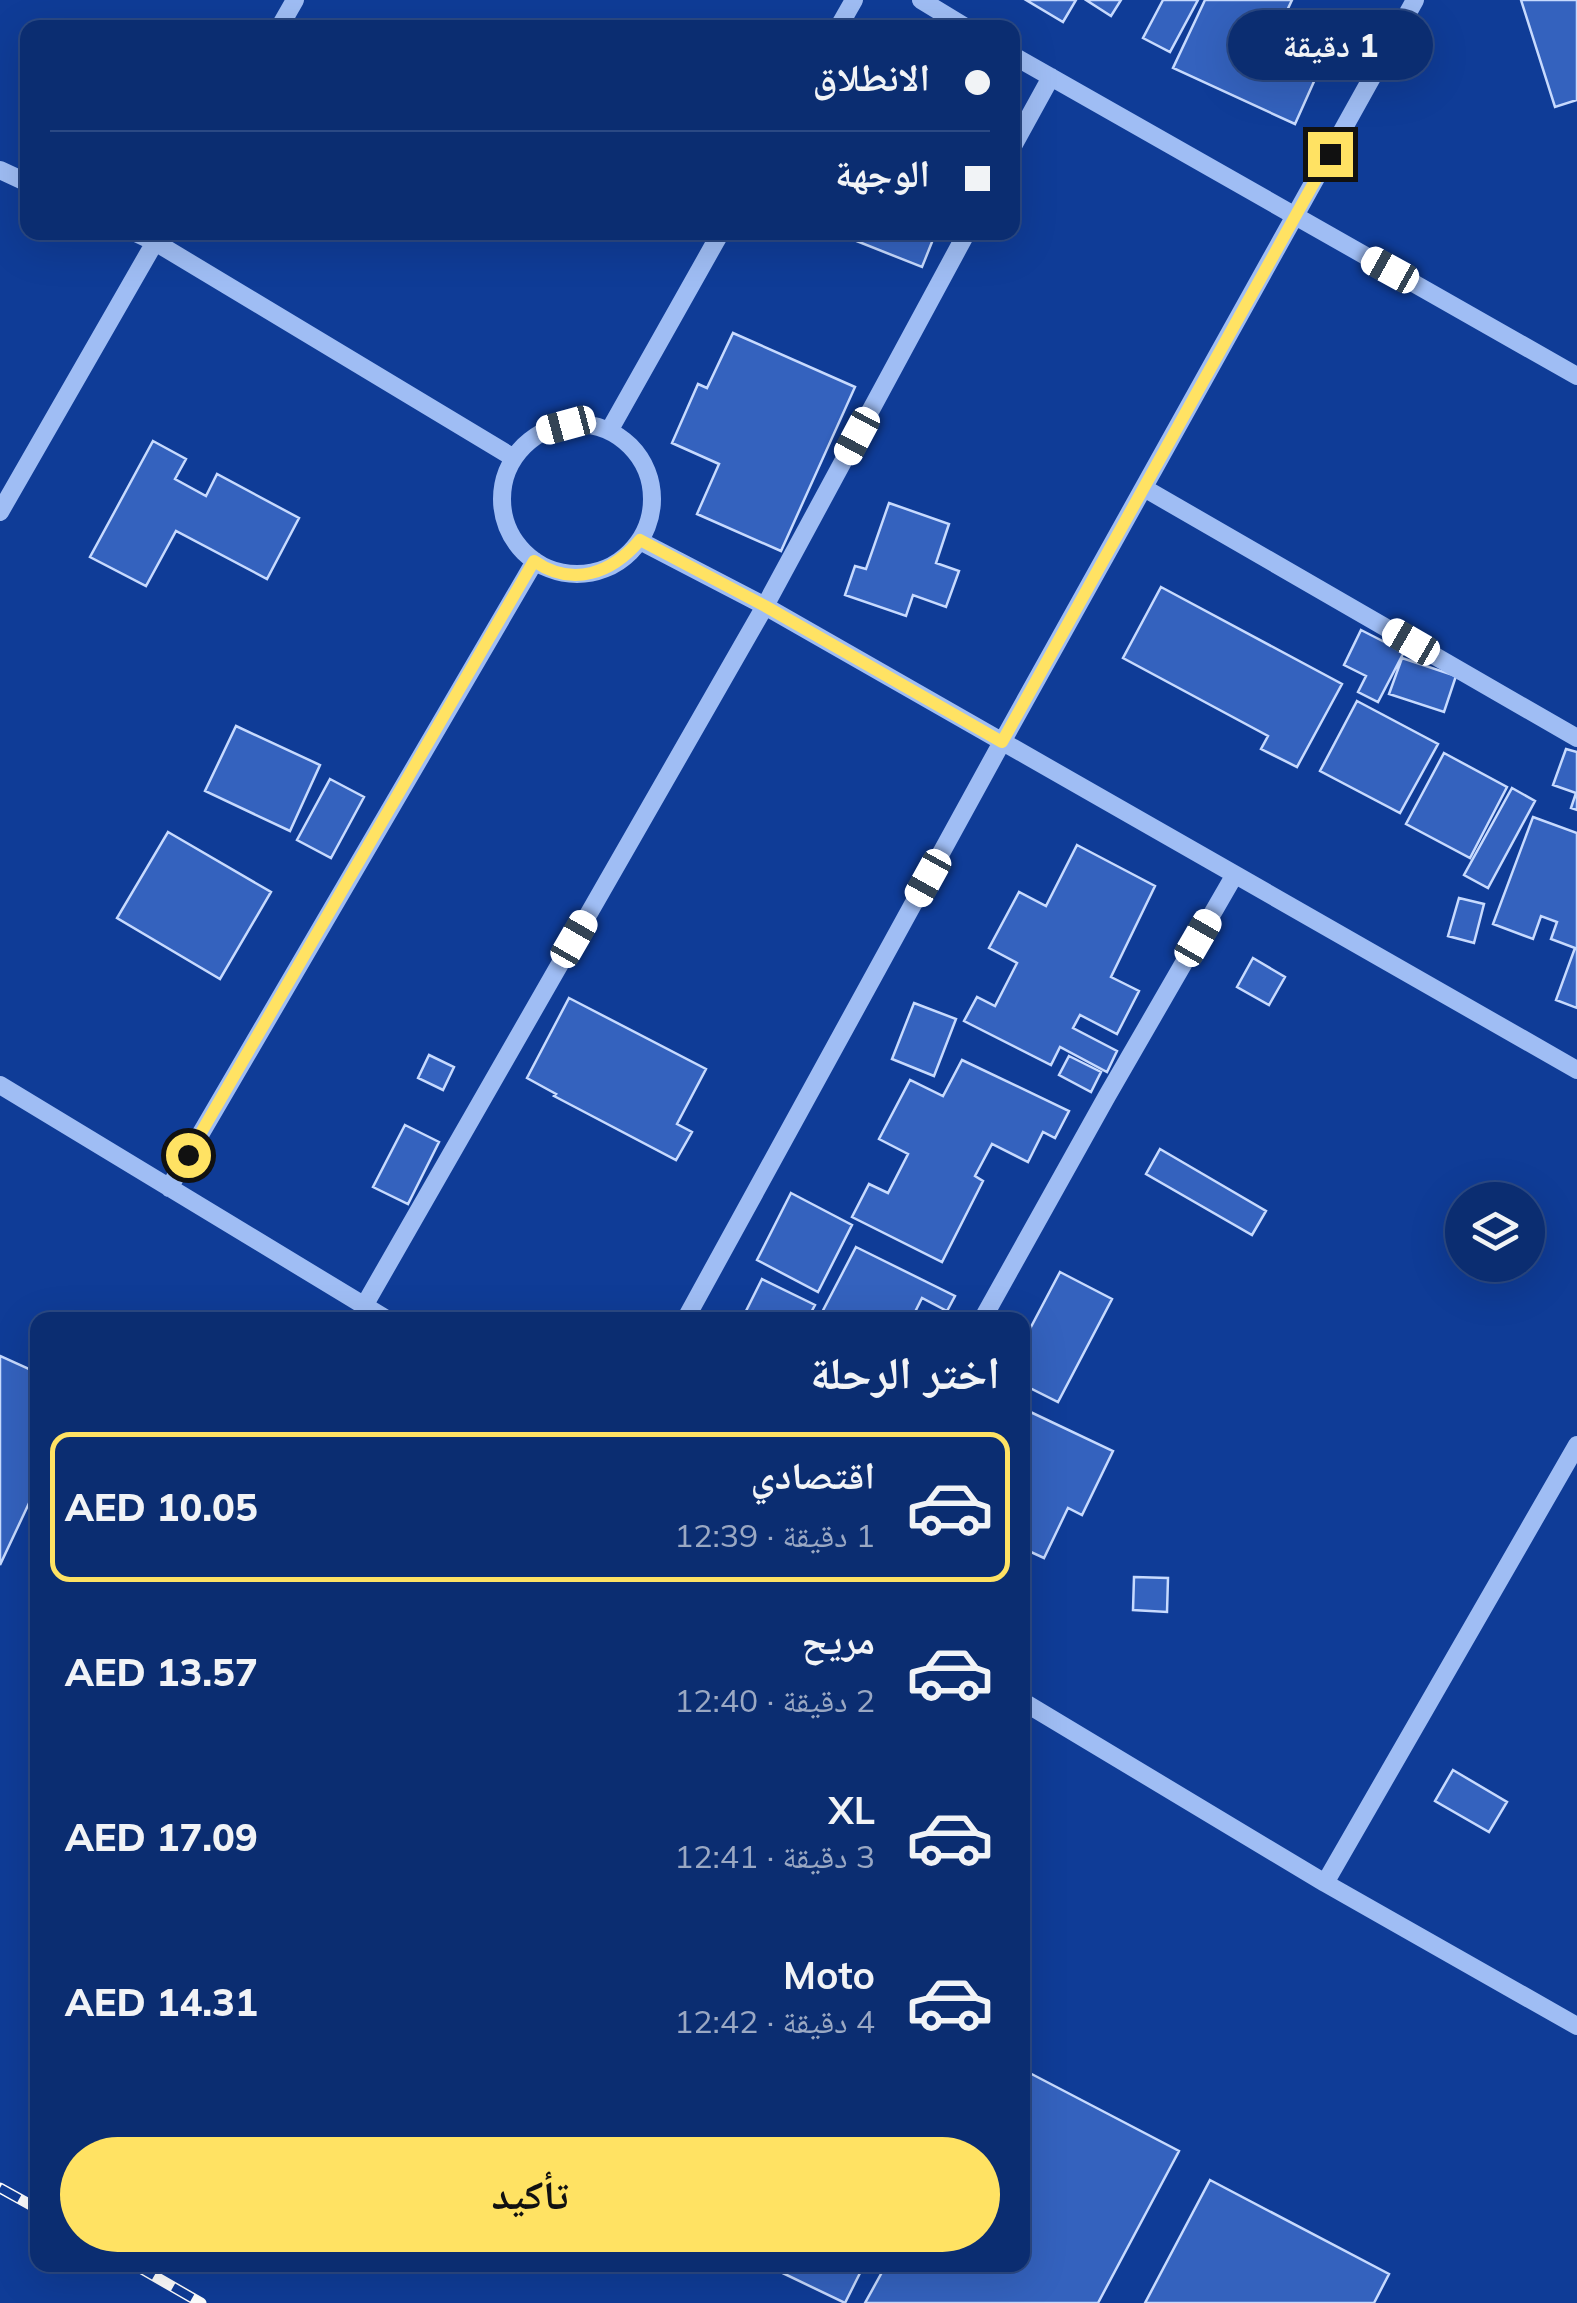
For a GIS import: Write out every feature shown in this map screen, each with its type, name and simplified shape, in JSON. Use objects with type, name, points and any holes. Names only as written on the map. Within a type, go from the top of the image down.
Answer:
[{"type":"street","points":[[921,0],[954,20]]},
{"type":"street","points":[[689,1312],[1416,0]]},
{"type":"street","points":[[1020,59],[1577,376]]},
{"type":"street","points":[[1020,133],[1050,77]]},
{"type":"street","points":[[0,512],[156,240]]},
{"type":"street","points":[[163,240],[514,458]]},
{"type":"street","points":[[609,431],[717,240]]},
{"type":"street","points":[[364,1306],[765,606],[963,240]]},
{"type":"street","points":[[588,425],[609,431],[641,459],[650,479],[650,522],[626,557],[608,569],[565,574],[544,568],[526,556],[512,539],[501,498],[504,478],[527,442],[546,430],[588,425]]},
{"type":"street","points":[[1144,488],[1577,738]]},
{"type":"street","points":[[640,540],[765,606],[1577,1070]]},
{"type":"street","points":[[168,1188],[534,561]]},
{"type":"street","points":[[986,1312],[1234,876]]},
{"type":"street","points":[[0,1085],[374,1312]]},
{"type":"street","points":[[1325,1883],[1577,1445]]},
{"type":"street","points":[[1030,1706],[1325,1883],[1577,2026]]},
{"type":"building","points":[[1026,0],[1076,0],[1063,22]]},
{"type":"building","points":[[1086,0],[1121,0],[1111,16]]},
{"type":"building","points":[[1163,0],[1198,0],[1170,52],[1143,38]]},
{"type":"building","points":[[1205,0],[1292,0],[1284,17],[1333,39],[1295,124],[1173,68]]},
{"type":"building","points":[[1521,0],[1577,0],[1577,100],[1555,107]]},
{"type":"building","points":[[854,240],[933,240],[922,267]]},
{"type":"building","points":[[733,333],[855,387],[781,551],[697,514],[719,464],[672,443],[698,384],[707,388]]},
{"type":"building","points":[[153,441],[186,459],[175,479],[206,496],[217,474],[299,518],[267,579],[176,531],[146,586],[90,557]]},
{"type":"building","points":[[889,503],[949,524],[936,563],[959,571],[946,607],[913,595],[906,616],[845,595],[855,566],[866,569]]},
{"type":"building","points":[[1161,587],[1342,684],[1297,767],[1261,749],[1268,736],[1123,658]]},
{"type":"building","points":[[1361,630],[1404,652],[1378,702],[1358,692],[1366,676],[1344,665]]},
{"type":"building","points":[[1402,658],[1456,676],[1444,712],[1389,694]]},
{"type":"building","points":[[1357,701],[1438,744],[1400,813],[1320,771]]},
{"type":"building","points":[[236,726],[320,765],[290,831],[205,791]]},
{"type":"building","points":[[1566,749],[1577,752],[1577,810],[1571,808],[1576,793],[1553,785]]},
{"type":"building","points":[[1444,753],[1507,787],[1470,858],[1406,824]]},
{"type":"building","points":[[330,779],[364,797],[331,858],[297,840]]},
{"type":"building","points":[[1512,788],[1535,801],[1488,888],[1464,875]]},
{"type":"building","points":[[1533,817],[1577,833],[1577,1008],[1556,1000],[1575,948],[1551,939],[1557,922],[1541,916],[1533,939],[1493,924]]},
{"type":"building","points":[[168,832],[271,892],[220,979],[117,918]]},
{"type":"building","points":[[1077,845],[1155,886],[1111,977],[1139,991],[1117,1034],[1080,1015],[1073,1028],[1117,1051],[1107,1072],[1060,1047],[1051,1065],[964,1021],[977,997],[995,1006],[1017,963],[989,948],[1019,892],[1046,906]]},
{"type":"building","points":[[1459,898],[1484,904],[1474,943],[1448,936]]},
{"type":"building","points":[[1253,958],[1285,977],[1269,1005],[1237,987]]},
{"type":"building","points":[[569,998],[706,1069],[677,1124],[692,1132],[676,1160],[527,1078]]},
{"type":"building","points":[[914,1003],[956,1019],[934,1076],[892,1059]]},
{"type":"building","points":[[429,1055],[454,1067],[443,1090],[418,1078]]},
{"type":"building","points":[[1069,1056],[1101,1072],[1091,1092],[1059,1075]]},
{"type":"building","points":[[962,1060],[1069,1111],[1055,1138],[1043,1132],[1028,1162],[992,1144],[975,1176],[983,1181],[942,1262],[852,1217],[869,1184],[888,1193],[908,1154],[879,1139],[910,1080],[943,1096]]},
{"type":"building","points":[[405,1125],[439,1142],[408,1204],[373,1187]]},
{"type":"building","points":[[1160,1149],[1266,1211],[1252,1235],[1146,1174]]},
{"type":"building","points":[[791,1193],[852,1225],[818,1292],[757,1260]]},
{"type":"building","points":[[856,1247],[955,1296],[947,1311],[922,1298],[915,1312],[822,1312]]},
{"type":"building","points":[[1060,1272],[1112,1299],[1058,1402],[1030,1388],[1030,1329]]},
{"type":"building","points":[[762,1279],[815,1305],[811,1312],[746,1312]]},
{"type":"building","points":[[0,1356],[30,1369],[30,1501],[0,1565]]},
{"type":"building","points":[[1030,1412],[1113,1451],[1082,1515],[1068,1508],[1044,1558],[1030,1552]]},
{"type":"building","points":[[1134,1577],[1168,1578],[1167,1612],[1133,1610]]},
{"type":"building","points":[[1453,1770],[1507,1802],[1489,1832],[1435,1801]]},
{"type":"building","points":[[1030,2073],[1179,2151],[1098,2303],[865,2303],[882,2272],[1030,2272]]},
{"type":"building","points":[[1210,2180],[1389,2274],[1374,2303],[1145,2303]]},
{"type":"building","points":[[781,2272],[860,2272],[845,2303]]},
{"type":"railway","points":[[0,2188],[30,2205]]},
{"type":"railway","points":[[147,2272],[201,2303]]},
{"type":"route","points":[[188,1155],[534,561],[565,574],[587,574],[608,569],[626,557],[640,540],[765,606],[1002,742],[1330,154]]}]
